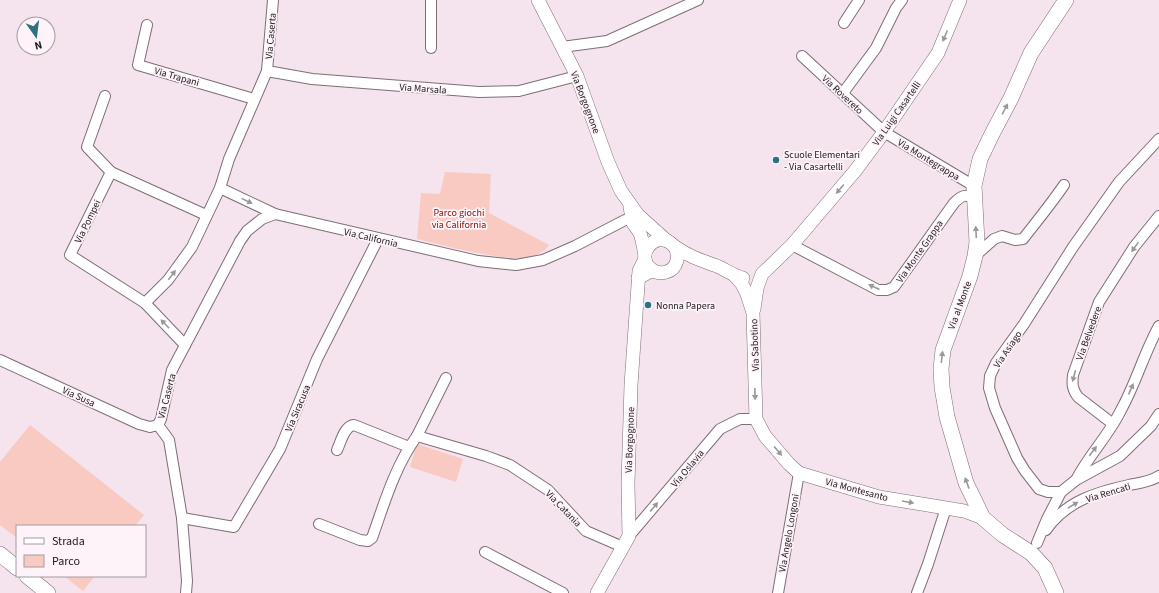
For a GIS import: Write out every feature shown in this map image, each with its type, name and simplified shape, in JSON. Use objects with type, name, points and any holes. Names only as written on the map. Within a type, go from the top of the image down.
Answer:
[{"type":"main road","name":"Via al Monte","points":[[1056,593],[1034,548],[1003,536],[971,507],[966,483],[944,404],[941,369],[943,350],[970,276],[975,256],[977,242],[974,186],[980,159],[1011,98],[1031,52],[1066,0]]},
{"type":"main road","points":[[0,554],[16,567]]},
{"type":"main road","points":[[28,577],[48,593]]},
{"type":"street","name":"Via Caserta","points":[[267,71],[273,0]]},
{"type":"street","points":[[431,0],[431,48]]},
{"type":"street","name":"Via Borgognone","points":[[538,0],[577,76],[617,184],[640,233],[645,257],[639,271],[638,278],[631,385],[626,542]]},
{"type":"street","points":[[844,23],[859,0]]},
{"type":"street","points":[[843,94],[876,48],[896,8],[902,0]]},
{"type":"street","name":"Via Luigi Casartelli","points":[[753,313],[757,288],[762,274],[792,244],[855,171],[884,132],[938,52],[960,0]]},
{"type":"street","points":[[562,47],[607,41],[692,2]]},
{"type":"street","name":"Via Trapani","points":[[147,25],[138,65],[254,99]]},
{"type":"street","name":"Via Rovereto","points":[[802,56],[884,132]]},
{"type":"street","name":"Via Marsala","points":[[267,71],[312,79],[479,92],[519,92],[577,76]]},
{"type":"street","points":[[267,71],[229,159],[220,188],[192,247],[168,280],[145,303],[185,345],[240,241],[247,232],[262,219],[275,214]]},
{"type":"street","points":[[104,96],[87,147],[111,172],[206,215]]},
{"type":"street","name":"Via Montegrappa","points":[[884,132],[974,186]]},
{"type":"street","name":"Via Asiago","points":[[1062,492],[1048,492],[1039,489],[1025,471],[1017,458],[994,408],[989,388],[990,376],[996,363],[1024,324],[1074,247],[1119,182],[1159,139]]},
{"type":"street","name":"Via Pompei","points":[[111,172],[70,255],[145,303]]},
{"type":"street","points":[[975,256],[994,239],[1002,236],[1015,240],[1023,239],[1064,185]]},
{"type":"street","points":[[220,188],[275,214]]},
{"type":"street","name":"Via Monte Grappa","points":[[792,244],[878,290],[887,290],[894,287],[954,203],[961,196],[967,195],[971,196],[975,201]]},
{"type":"street","name":"Via California","points":[[275,214],[478,261],[516,265],[543,260],[632,218]]},
{"type":"street","name":"Via Belvedere","points":[[1113,424],[1078,397],[1072,384],[1073,375],[1099,302],[1134,247],[1159,216]]},
{"type":"street","name":"Via Borgognone","points":[[632,218],[671,243]]},
{"type":"street","name":"Via Siracusa","points":[[182,518],[234,527],[280,449],[317,359],[378,239]]},
{"type":"street","points":[[638,278],[651,271],[656,272],[666,272],[675,266],[678,255],[671,243],[660,240],[654,241],[648,247],[645,257],[648,266],[656,272]]},
{"type":"street","name":"Via Sabotino","points":[[671,243],[688,255],[705,263],[719,267],[735,276],[750,278],[762,274]]},
{"type":"street","name":"Via Sabotino","points":[[675,266],[685,261],[705,263]]},
{"type":"street","name":"Via Sabotino","points":[[735,276],[742,284],[747,294],[753,313],[756,419]]},
{"type":"street","points":[[1076,480],[1084,464],[1113,424],[1121,410],[1150,342],[1159,326]]},
{"type":"street","name":"Via Caserta","points":[[185,345],[172,370],[161,419],[158,425],[169,440],[182,518],[187,581],[186,593]]},
{"type":"street","name":"Via Susa","points":[[0,360],[139,424],[150,427],[158,425]]},
{"type":"street","points":[[319,524],[360,540],[368,541],[372,538],[388,495],[409,447],[417,436],[446,378]]},
{"type":"street","points":[[1034,548],[1047,519],[1062,492],[1076,480],[1120,456],[1150,426],[1159,414]]},
{"type":"street","name":"Via Oslavia","points":[[626,542],[720,429],[740,419],[756,419]]},
{"type":"street","name":"Via Montesanto","points":[[756,419],[765,436],[789,464],[799,473],[880,497],[946,508],[971,507]]},
{"type":"street","points":[[337,450],[347,428],[350,425],[354,425],[409,447]]},
{"type":"street","name":"Via Catania","points":[[417,436],[486,456],[510,465],[548,490],[586,530],[626,542]]},
{"type":"street","name":"Via Angelo Longoni","points":[[778,593],[799,473]]},
{"type":"street","name":"Via Rencati","points":[[1034,548],[1058,514],[1073,504],[1102,492],[1144,482],[1159,476]]},
{"type":"street","points":[[916,593],[928,564],[946,508]]},
{"type":"street","points":[[597,593],[626,542]]},
{"type":"street","points":[[485,552],[563,593]]},
{"type":"green space","name":"Parco giochi via California","points":[[445,172],[491,174],[489,213],[549,245],[542,252],[533,256],[526,258],[514,258],[490,255],[417,239],[421,193],[440,194]]},
{"type":"green space","points":[[30,425],[144,515],[136,525],[16,525],[16,537],[0,525],[0,462]]},
{"type":"green space","points":[[417,444],[463,459],[456,482],[410,467]]},
{"type":"green space","points":[[65,577],[94,577],[83,591]]},
{"type":"place","name":"Scuole Elementari - Via Casartelli","points":[[776,160]]},
{"type":"place","name":"Nonna Papera","points":[[648,305]]}]
